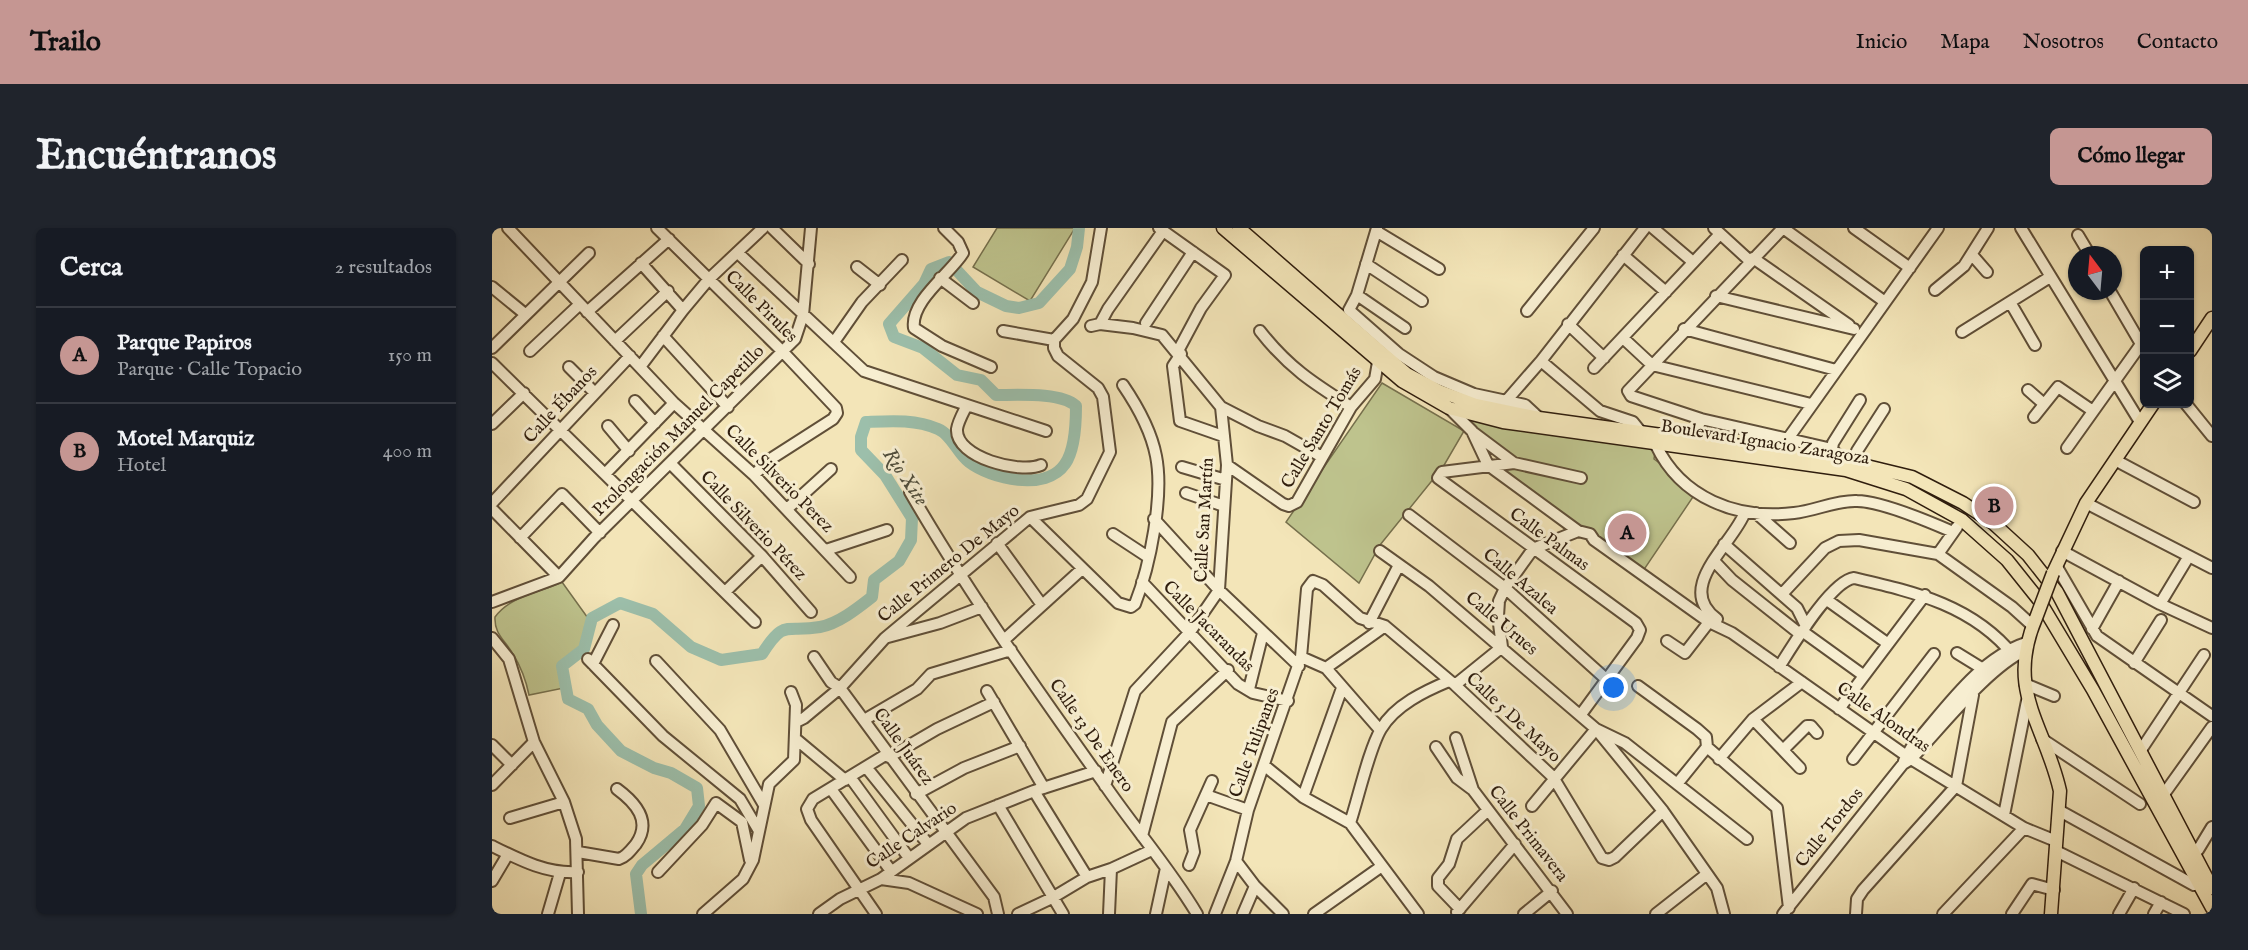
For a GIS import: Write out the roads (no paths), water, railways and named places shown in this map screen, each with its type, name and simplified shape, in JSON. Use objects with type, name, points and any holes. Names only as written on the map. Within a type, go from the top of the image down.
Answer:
[{"type":"main road","name":"Boulevard Ignacio Zaragoza","points":[[1223,228],[1378,362],[1422,394],[1449,408],[1503,422],[1846,470],[1906,489],[1962,520],[2007,560],[2039,600],[2165,810]]},
{"type":"main road","name":"Boulevard Ignacio Zaragoza","points":[[1239,228],[1381,352],[1415,378],[1476,405],[1539,418],[1848,460],[1912,477],[1963,503],[1994,523],[2028,555],[2056,592],[2164,794],[2165,810]]},
{"type":"main road","points":[[2194,345],[2212,318]]},
{"type":"main road","points":[[2051,914],[2060,811],[2055,772],[2027,701],[2026,646],[2062,551],[2086,503],[2150,408]]},
{"type":"main road","points":[[1906,489],[1912,477]]},
{"type":"main road","points":[[2165,810],[2184,833],[2212,888]]},
{"type":"main road","points":[[2165,810],[2182,853],[2212,908]]},
{"type":"street","name":"Calle Pirules","points":[[657,228],[783,352],[836,408],[837,413],[833,418],[769,460],[754,475]]},
{"type":"street","points":[[640,368],[682,310],[709,279],[763,228]]},
{"type":"street","points":[[772,228],[809,264]]},
{"type":"street","name":"Prolongación Manuel Capetillo","points":[[492,602],[559,577],[631,501],[783,352],[800,330],[804,315],[811,228]]},
{"type":"street","points":[[944,228],[962,248],[963,254],[927,295],[914,321],[914,328],[942,346],[991,367]]},
{"type":"street","points":[[1003,332],[1054,340],[1073,319],[1095,274],[1101,228]]},
{"type":"street","points":[[1527,311],[1594,228]]},
{"type":"street","points":[[1507,400],[1541,361],[1645,228]]},
{"type":"street","points":[[1653,228],[1693,262]]},
{"type":"street","points":[[1884,409],[1857,451],[1848,460],[1832,449],[1701,419],[1628,394],[1652,364],[1783,228],[1885,302]]},
{"type":"street","points":[[1854,228],[1910,268]]},
{"type":"street","points":[[1787,440],[1836,370],[1858,332],[1885,302],[1938,228]]},
{"type":"street","points":[[1935,290],[1973,256],[1988,228]]},
{"type":"street","points":[[2021,228],[2140,422]]},
{"type":"street","points":[[1162,335],[1096,325],[1161,229],[1226,275],[1201,308],[1173,366],[1180,421],[1223,436]]},
{"type":"street","name":"Calle Silverio Perez","points":[[513,230],[640,368],[674,403],[754,475],[850,577]]},
{"type":"street","points":[[1439,269],[1377,230],[1357,295],[1348,308],[1399,354],[1434,377],[1474,394],[1527,406],[1539,418]]},
{"type":"street","points":[[1594,368],[1693,262],[1717,231],[1752,259],[1858,332]]},
{"type":"street","points":[[2078,235],[2085,246]]},
{"type":"street","points":[[530,351],[669,239]]},
{"type":"street","points":[[1193,252],[1149,324],[1179,353],[1221,407],[1258,426],[1285,436],[1322,457]]},
{"type":"street","points":[[492,348],[589,253]]},
{"type":"street","points":[[738,253],[858,367],[871,375],[1046,431]]},
{"type":"street","points":[[1623,255],[1666,292]]},
{"type":"street","points":[[1973,256],[1987,272]]},
{"type":"street","points":[[834,342],[862,302],[902,260]]},
{"type":"street","points":[[641,262],[682,310]]},
{"type":"street","points":[[1366,264],[1422,301]]},
{"type":"street","points":[[857,267],[880,285]]},
{"type":"street","points":[[944,275],[973,303]]},
{"type":"street","points":[[1962,332],[2050,277]]},
{"type":"street","points":[[492,286],[525,314]]},
{"type":"street","points":[[615,341],[668,291]]},
{"type":"street","points":[[1357,295],[1405,328]]},
{"type":"street","points":[[1716,296],[1858,332]]},
{"type":"street","points":[[2116,300],[2140,337]]},
{"type":"street","points":[[2010,302],[2036,345]]},
{"type":"street","points":[[1568,324],[1604,358]]},
{"type":"street","points":[[1260,330],[1281,358],[1305,378],[1352,407]]},
{"type":"street","points":[[1684,330],[1836,370]]},
{"type":"street","points":[[663,336],[728,407]]},
{"type":"street","points":[[1623,338],[1652,364],[1811,404]]},
{"type":"street","name":"Calle Primero De Mayo","points":[[796,722],[840,688],[885,638],[1030,517],[1083,503],[1110,452],[1103,397],[1098,388],[1058,356],[1054,348],[1054,340]]},
{"type":"street","points":[[2067,448],[2140,346]]},
{"type":"street","name":"Calle Ébanos","points":[[492,503],[630,356]]},
{"type":"street","points":[[1541,361],[1600,411],[1633,422],[1641,432]]},
{"type":"street","name":"Calle Santo Tomás","points":[[1227,465],[1289,506],[1297,502],[1352,407],[1375,378],[1378,362]]},
{"type":"street","points":[[492,363],[755,622]]},
{"type":"street","points":[[569,367],[595,393]]},
{"type":"street","points":[[1030,517],[1118,603],[1131,607],[1136,604],[1148,557],[1154,519],[1156,458],[1141,412],[1123,385]]},
{"type":"street","points":[[2034,417],[2058,387],[2093,411]]},
{"type":"street","points":[[2028,390],[2044,404]]},
{"type":"street","points":[[492,424],[524,393]]},
{"type":"street","points":[[1832,449],[1833,443],[1860,400]]},
{"type":"street","points":[[635,401],[655,423]]},
{"type":"street","points":[[604,474],[674,403]]},
{"type":"street","points":[[966,407],[957,430],[958,436],[975,456],[1014,468],[1032,469],[1041,465]]},
{"type":"street","name":"Calle San Martín","points":[[1105,786],[1135,691],[1190,632],[1219,590],[1227,465],[1221,407]]},
{"type":"street","points":[[1449,408],[1472,431],[1514,463]]},
{"type":"street","points":[[2189,408],[2212,436]]},
{"type":"street","points":[[1693,440],[1701,419]]},
{"type":"street","points":[[608,426],[629,451]]},
{"type":"street","points":[[1472,431],[1488,465],[1514,463],[1581,478]]},
{"type":"street","points":[[1656,445],[1670,469],[1718,506],[1751,513],[1794,513],[1855,500],[1928,521],[1953,532]]},
{"type":"street","points":[[2115,460],[2194,502]]},
{"type":"street","name":"Calle Silverio Pérez","points":[[670,463],[762,556],[811,612]]},
{"type":"street","name":"Calle Palmas","points":[[1488,465],[1442,472],[1438,478],[1636,623],[1640,630],[1606,679]]},
{"type":"street","name":"Calle Alondras","points":[[1488,465],[1578,531],[1590,534],[1594,540],[1696,614],[1732,633],[1802,682],[1907,760],[1956,786],[2056,846],[2184,914]]},
{"type":"street","points":[[1182,467],[1226,480]]},
{"type":"street","points":[[787,509],[831,469]]},
{"type":"street","name":"Calle 13 De Enero","points":[[910,492],[981,607],[1197,914]]},
{"type":"street","points":[[1186,493],[1224,506]]},
{"type":"street","points":[[520,538],[562,494],[600,533]]},
{"type":"street","points":[[2086,503],[2212,568]]},
{"type":"street","points":[[492,509],[559,577]]},
{"type":"street","points":[[1751,513],[1790,543]]},
{"type":"street","points":[[1732,633],[1706,611],[1702,604],[1703,582],[1724,544],[1751,513]]},
{"type":"street","name":"Calle Azalea","points":[[1409,515],[1505,588],[1606,679]]},
{"type":"street","points":[[1154,519],[1219,590],[1263,633],[1300,662],[1326,668],[1380,730]]},
{"type":"street","points":[[1938,554],[1962,520]]},
{"type":"street","points":[[826,550],[887,530]]},
{"type":"street","points":[[1350,823],[1380,730],[1394,713],[1427,690],[1452,683],[1502,647],[1498,616],[1499,602],[1505,588],[1533,549],[1578,531]]},
{"type":"street","points":[[1113,534],[1148,557]]},
{"type":"street","points":[[1782,593],[1821,551],[1839,541],[1859,540],[1938,554],[2035,622]]},
{"type":"street","points":[[997,543],[1042,605]]},
{"type":"street","points":[[1724,544],[1797,608],[1802,631]]},
{"type":"street","name":"Calle Urues","points":[[1380,551],[1429,586],[1582,713],[1663,811],[1718,888],[1724,914]]},
{"type":"street","points":[[2062,551],[2160,604],[2212,628]]},
{"type":"street","points":[[725,592],[762,556]]},
{"type":"street","points":[[2160,604],[2189,556]]},
{"type":"street","points":[[1714,561],[1732,580],[1863,675]]},
{"type":"street","points":[[1370,623],[1399,565]]},
{"type":"street","points":[[1004,640],[1082,569]]},
{"type":"street","points":[[2055,570],[2097,636],[2212,716]]},
{"type":"street","points":[[1779,667],[1802,631],[1827,600],[1843,582],[1854,578],[1925,595],[1971,616],[2011,652]]},
{"type":"street","name":"Calle Tulipanes","points":[[1215,914],[1236,861],[1248,810],[1300,662],[1307,590],[1313,581],[1319,582],[1360,618],[1370,623]]},
{"type":"street","points":[[2092,629],[2119,581]]},
{"type":"street","name":"Calle Jacarandas","points":[[1142,582],[1228,670],[1238,684],[1253,693],[1288,701]]},
{"type":"street","points":[[1839,709],[1925,595]]},
{"type":"street","points":[[1827,600],[1887,643]]},
{"type":"street","points":[[885,638],[940,623],[981,607]]},
{"type":"street","points":[[2134,663],[2161,620]]},
{"type":"street","points":[[1666,641],[1685,653],[1709,622]]},
{"type":"street","name":"Calle 5 De Mayo","points":[[1370,623],[1385,626],[1452,683],[1553,777],[1602,858],[1609,860],[1663,811]]},
{"type":"street","points":[[614,625],[590,662],[663,736],[740,800],[759,831]]},
{"type":"street","points":[[1326,668],[1385,626]]},
{"type":"street","points":[[1249,689],[1263,633]]},
{"type":"street","points":[[492,638],[509,659],[534,742],[564,802],[578,852],[578,914]]},
{"type":"street","name":"Calle Tordos","points":[[1787,911],[1983,669],[2026,646]]},
{"type":"street","points":[[864,720],[917,689],[931,674],[1011,650]]},
{"type":"street","name":"Calle Tordos","points":[[1907,760],[2011,652]]},
{"type":"street","points":[[1957,653],[1983,669]]},
{"type":"street","points":[[1853,759],[1934,654]]},
{"type":"street","points":[[2141,750],[2204,655]]},
{"type":"street","name":"Calle Juárez","points":[[814,657],[831,682],[840,688],[994,897],[998,914]]},
{"type":"street","points":[[656,661],[720,730],[764,805]]},
{"type":"street","points":[[1142,836],[1172,722],[1228,670]]},
{"type":"street","points":[[1582,713],[1606,679]]},
{"type":"street","points":[[1719,759],[1753,719],[1802,682]]},
{"type":"street","points":[[2025,684],[2054,696]]},
{"type":"street","points":[[1638,686],[1697,729],[1706,737],[1707,747],[1719,759],[1777,808],[1787,911]]},
{"type":"street","points":[[1303,797],[1342,688]]},
{"type":"street","points":[[987,691],[1020,746],[1039,789],[1087,877]]},
{"type":"street","points":[[703,914],[743,879],[751,866],[769,784],[794,760],[797,740],[796,705],[791,692]]},
{"type":"street","points":[[1856,914],[1857,898],[1956,786],[1973,694]]},
{"type":"street","points":[[2004,815],[2027,701]]},
{"type":"street","points":[[876,914],[857,890],[811,820],[807,809],[813,799],[866,766],[994,702]]},
{"type":"street","points":[[1753,719],[1800,768]]},
{"type":"street","points":[[1783,750],[1807,726],[1810,726],[1817,734]]},
{"type":"street","points":[[2164,794],[2212,727]]},
{"type":"street","points":[[1532,806],[1553,777],[1596,729]]},
{"type":"street","name":"Calle Urues","points":[[1596,729],[1625,743],[1747,840]]},
{"type":"street","name":"Calle Primavera","points":[[1456,738],[1473,790],[1487,811],[1552,891],[1567,914]]},
{"type":"street","points":[[2042,739],[2140,804]]},
{"type":"street","points":[[797,740],[847,778],[909,858]]},
{"type":"street","points":[[492,785],[534,742]]},
{"type":"street","points":[[492,745],[512,765]]},
{"type":"street","points":[[916,794],[964,768],[1020,746]]},
{"type":"street","points":[[1436,747],[1457,778],[1473,790]]},
{"type":"street","points":[[1677,784],[1707,747]]},
{"type":"street","points":[[866,766],[928,844]]},
{"type":"street","points":[[1265,766],[1303,797],[1350,823],[1413,912]]},
{"type":"street","name":"Calle Calvario","points":[[819,914],[857,890],[881,879],[966,818],[1039,789],[1096,771]]},
{"type":"street","points":[[1189,866],[1194,852],[1190,830],[1212,781]]},
{"type":"street","points":[[578,852],[619,860],[625,857],[638,841],[644,825],[642,817],[631,800],[617,789]]},
{"type":"street","points":[[831,789],[891,871]]},
{"type":"street","points":[[1206,795],[1248,810]]},
{"type":"street","points":[[510,818],[564,802]]},
{"type":"street","points":[[658,872],[702,825],[716,803],[730,812],[745,828],[751,866]]},
{"type":"street","points":[[998,805],[1063,914]]},
{"type":"street","name":"Boulevard Ignacio Zaragoza","points":[[2165,810],[2183,822],[2212,879]]},
{"type":"street","name":"Boulevard Ignacio Zaragoza","points":[[2165,810],[2166,829],[2210,914]]},
{"type":"street","points":[[1487,811],[1457,839],[1449,864],[1438,878],[1438,886],[1457,911],[1515,844]]},
{"type":"street","points":[[2060,811],[2194,885]]},
{"type":"street","points":[[2198,850],[2212,827]]},
{"type":"street","points":[[1943,914],[2024,828]]},
{"type":"street","points":[[492,846],[561,873],[578,872]]},
{"type":"street","points":[[1018,914],[1052,898],[1087,877],[1112,869],[1152,850]]},
{"type":"street","points":[[492,881],[508,854]]},
{"type":"street","points":[[1236,861],[1255,886],[1283,914]]},
{"type":"street","points":[[1314,914],[1382,866]]},
{"type":"street","points":[[1156,914],[1166,868]]},
{"type":"street","points":[[1109,914],[1112,869]]},
{"type":"street","points":[[548,914],[561,873]]},
{"type":"street","points":[[1656,914],[1707,874]]},
{"type":"street","points":[[881,879],[909,883],[977,914]]},
{"type":"street","points":[[2012,914],[2032,884],[2054,890]]},
{"type":"street","points":[[1242,914],[1255,886]]},
{"type":"street","points":[[2120,914],[2134,888]]},
{"type":"street","points":[[1524,914],[1552,891]]},
{"type":"street","points":[[2154,914],[2161,902]]},
{"type":"waterway","name":"Rio Xite","points":[[641,914],[636,874],[642,865],[685,829],[699,806],[697,788],[671,773],[654,768],[621,751],[597,725],[588,709],[568,699],[562,666],[584,649],[592,618],[620,603],[653,614],[691,647],[721,660],[762,654],[781,631],[820,627],[854,611],[872,597],[874,580],[899,561],[911,540],[912,518],[885,475],[861,450],[861,437],[866,422],[911,422],[938,429],[947,435],[969,462],[1004,477],[1032,480],[1056,473],[1065,464],[1071,451],[1076,406],[1050,396],[996,395],[981,380],[957,375],[923,348],[894,337],[889,324],[924,284],[931,269],[949,262],[977,292],[1006,306],[1019,308],[1039,303],[1070,269],[1077,247],[1079,228]]},
{"type":"place","name":"Motel Marquiz","points":[[1994,506]]},
{"type":"place","name":"Parque Papiros","points":[[1627,533]]}]
